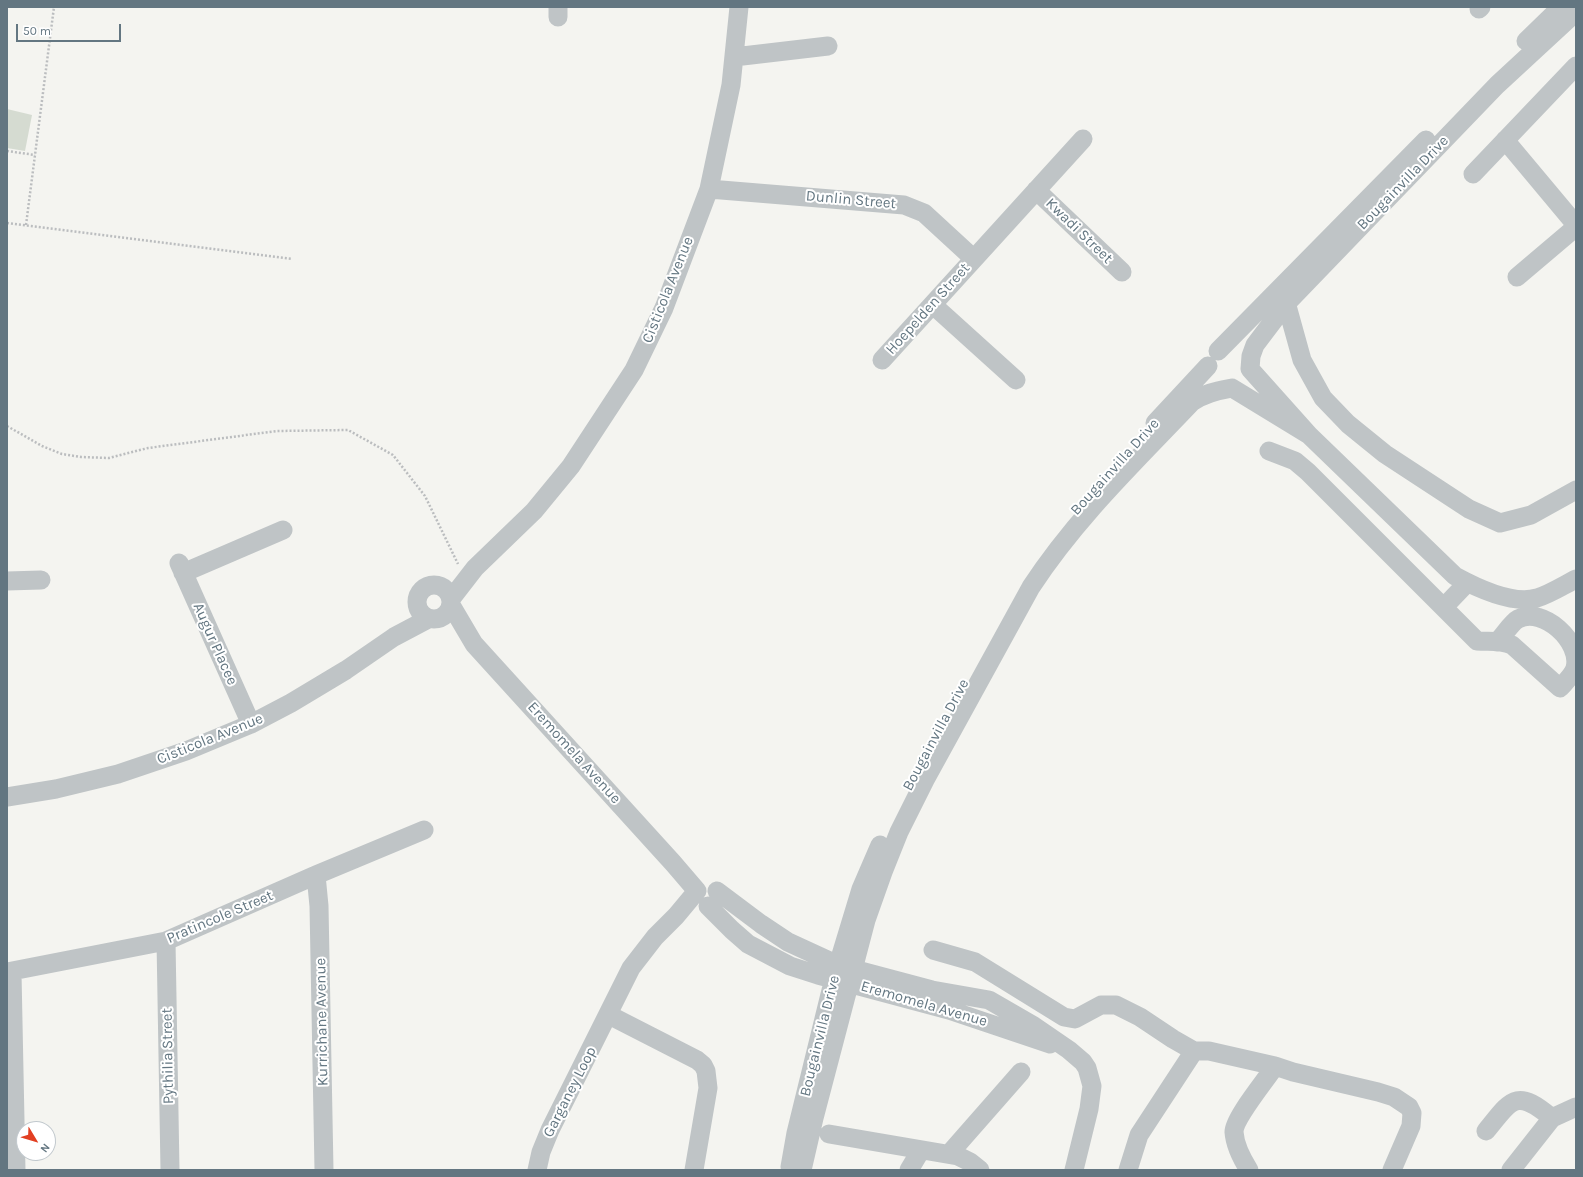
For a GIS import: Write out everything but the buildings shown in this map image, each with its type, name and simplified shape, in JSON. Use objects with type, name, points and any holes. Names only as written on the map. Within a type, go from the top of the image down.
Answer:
[{"type":"street","name":"Cisticola Avenue","points":[[447,597],[469,571],[534,511],[571,466],[638,363],[664,308],[709,189],[731,85],[739,7]]},
{"type":"street","name":"Bougainvilla Drive","points":[[802,1170],[861,889],[884,836],[918,780],[1009,614],[1033,563],[1094,489],[1213,358],[1282,286],[1484,82],[1561,7]]},
{"type":"street","name":"Bougainvilla Drive","points":[[1009,614],[1074,528],[1112,485],[1192,402],[1202,395],[1239,386],[1245,382],[1250,369],[1254,345],[1286,304],[1498,85],[1576,12]]},
{"type":"street","points":[[734,57],[828,46]]},
{"type":"street","points":[[1473,174],[1575,68]]},
{"type":"street","name":"Kwadi Street","points":[[974,259],[1083,139]]},
{"type":"street","points":[[1505,140],[1576,226],[1517,278]]},
{"type":"street","name":"Dunlin Street","points":[[709,189],[904,205],[924,213],[974,259]]},
{"type":"street","name":"Kwadi Street","points":[[1036,190],[1122,272]]},
{"type":"street","name":"Hoepelden Street","points":[[882,360],[974,259]]},
{"type":"street","points":[[1282,286],[1302,360],[1323,398],[1348,424],[1385,454],[1469,509],[1500,523],[1531,515],[1576,490]]},
{"type":"street","points":[[933,305],[1016,380]]},
{"type":"street","points":[[1309,435],[1232,388],[1225,388],[1215,382],[1210,374],[1213,358],[1230,347],[1242,351],[1250,362],[1250,369],[1309,435],[1455,576],[1467,583],[1499,596],[1524,600],[1537,598],[1570,582]]},
{"type":"street","points":[[1269,451],[1295,461],[1316,480],[1477,641],[1497,642]]},
{"type":"street","points":[[1316,480],[1337,461]]},
{"type":"street","name":"Augur Placee","points":[[251,724],[181,568],[283,530]]},
{"type":"street","points":[[7,581],[40,580]]},
{"type":"street","points":[[1444,608],[1467,583]]},
{"type":"street","points":[[434,584],[447,597],[445,615],[426,615],[418,594],[422,589],[434,584]]},
{"type":"street","name":"Eremomela Avenue","points":[[447,597],[474,644],[673,863],[705,895],[732,930],[748,944],[790,966],[844,974],[989,1000],[1034,1026],[1083,1062],[1087,1068],[1092,1086],[1090,1109],[1074,1170]]},
{"type":"street","name":"Cisticola Avenue","points":[[7,797],[56,789],[118,774],[186,751],[251,724],[291,703],[346,670],[426,615]]},
{"type":"street","name":"Eremomela Avenue","points":[[426,615],[474,644]]},
{"type":"street","name":"Pratincole Street","points":[[9,972],[166,941],[316,875],[424,830]]},
{"type":"street","name":"Kurrichane Avenue","points":[[316,875],[319,906],[324,1170]]},
{"type":"street","name":"Eremomela Avenue","points":[[705,895],[844,974]]},
{"type":"street","name":"Garganey Loop","points":[[537,1170],[541,1152],[550,1130],[609,1015],[631,968],[640,954],[676,916],[705,895]]},
{"type":"street","points":[[765,952],[777,935]]},
{"type":"street","name":"Pythilia Street","points":[[166,941],[170,1170]]},
{"type":"street","points":[[933,950],[975,962],[1064,1017],[1075,1020],[1101,1005],[1116,1005],[1140,1017],[1194,1051],[1209,1050],[1394,1097],[1409,1107],[1412,1113],[1411,1126],[1392,1170]]},
{"type":"street","points":[[9,972],[16,1170]]},
{"type":"street","name":"Bougainvilla Drive","points":[[789,1170],[798,1126],[844,974]]},
{"type":"street","points":[[609,1015],[688,1054],[703,1065],[708,1076],[708,1088],[694,1170]]},
{"type":"street","points":[[1128,1170],[1139,1135],[1194,1051]]},
{"type":"street","points":[[1249,1170],[1237,1145],[1234,1131],[1238,1120],[1275,1066]]},
{"type":"street","points":[[949,1154],[1021,1072]]},
{"type":"street","points":[[1486,1131],[1511,1102],[1517,1100],[1529,1102],[1540,1108],[1552,1118]]},
{"type":"street","points":[[1511,1170],[1552,1118],[1576,1107]]},
{"type":"street","points":[[829,1134],[958,1156],[970,1162],[980,1170]]},
{"type":"street","points":[[908,1170],[921,1150]]},
{"type":"path","points":[[26,225],[54,7]]},
{"type":"path","points":[[7,151],[35,155]]},
{"type":"path","points":[[7,223],[292,259]]},
{"type":"path","points":[[7,426],[42,446],[62,454],[95,458],[109,458],[148,448],[277,431],[348,430],[393,455],[425,496],[469,571]]},
{"type":"shaded area","points":[[7,109],[32,115],[25,151],[7,148]]}]
